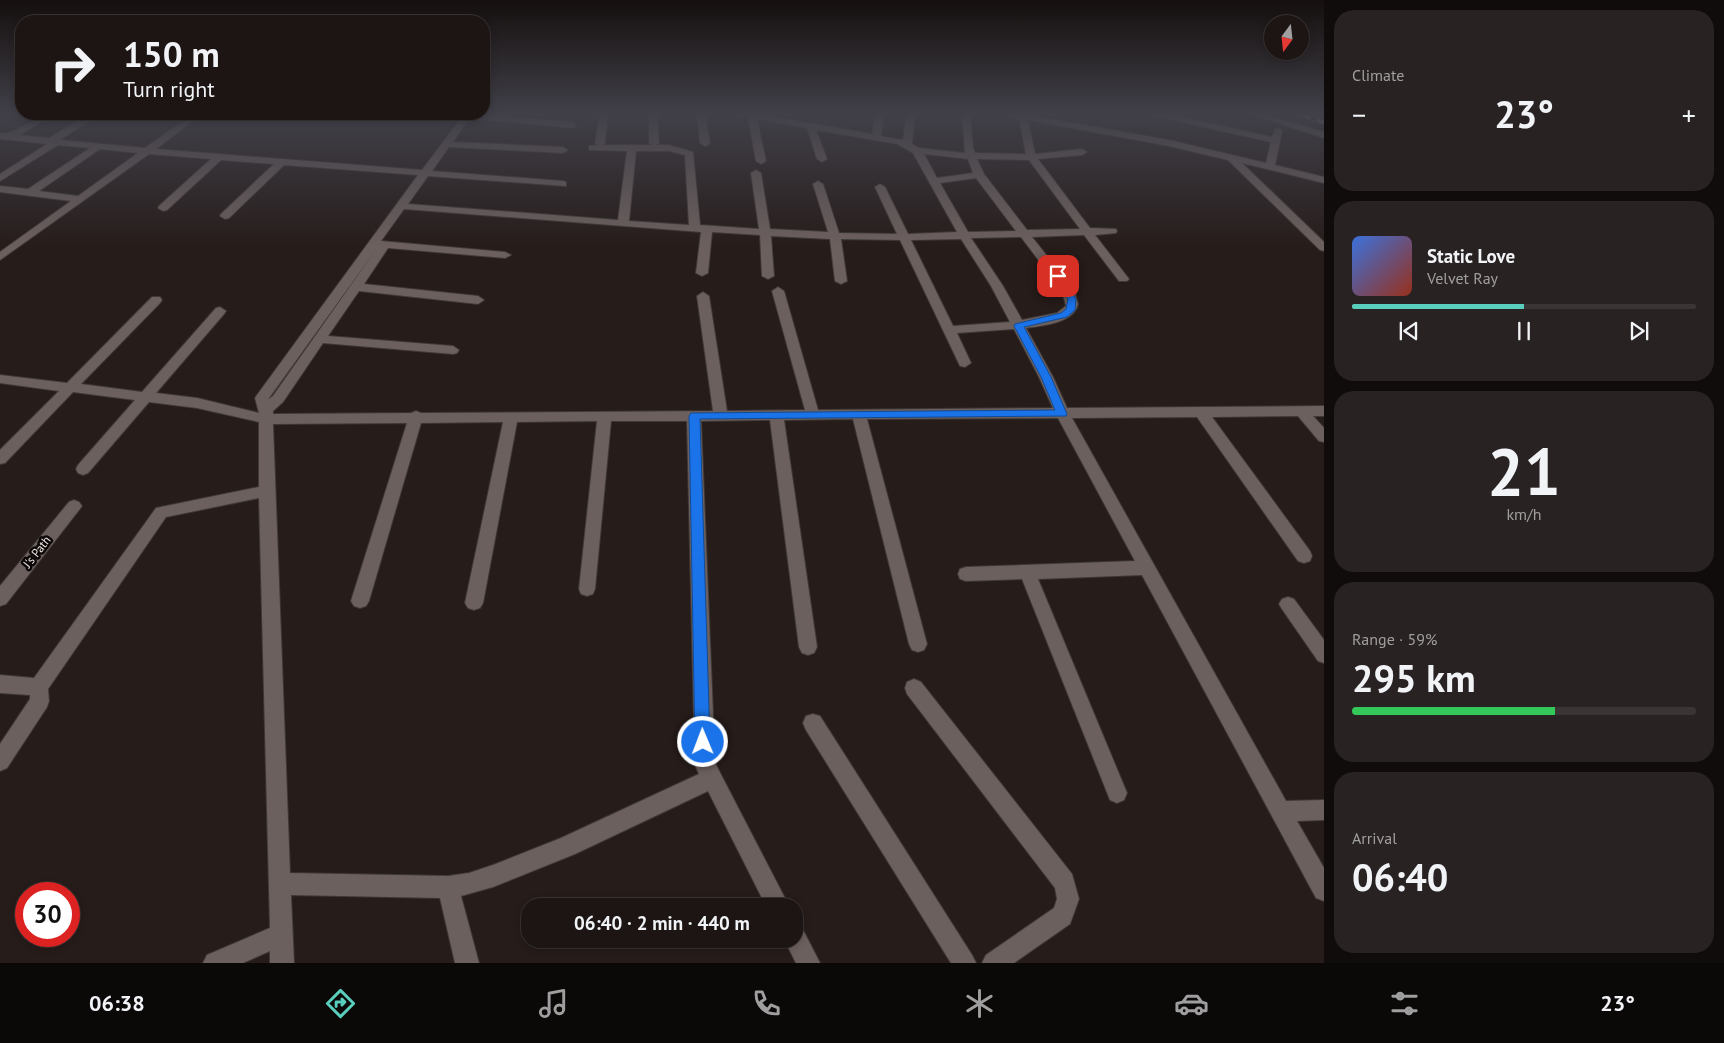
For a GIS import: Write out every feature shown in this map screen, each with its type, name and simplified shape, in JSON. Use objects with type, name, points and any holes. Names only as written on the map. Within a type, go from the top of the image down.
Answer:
[{"type":"street","points":[[0,178],[29,158]]},
{"type":"street","points":[[29,193],[81,158]]},
{"type":"street","points":[[0,257],[136,158]]},
{"type":"street","points":[[163,208],[218,158]]},
{"type":"street","points":[[231,158],[563,184]]},
{"type":"street","points":[[282,963],[266,414],[262,398],[373,244],[406,207],[442,158]]},
{"type":"street","points":[[623,224],[631,158]]},
{"type":"street","points":[[690,158],[695,228]]},
{"type":"street","points":[[919,158],[934,181],[964,236],[997,286],[1046,377],[1062,414],[1324,890]]},
{"type":"street","points":[[948,330],[1018,326],[1064,315],[1072,306],[1072,299],[1068,290],[979,175],[971,158]]},
{"type":"street","points":[[1033,158],[1123,278]]},
{"type":"street","points":[[1231,158],[1324,173]]},
{"type":"street","points":[[1231,158],[1324,248]]},
{"type":"street","points":[[1248,158],[1324,180]]},
{"type":"street","points":[[1271,164],[1272,158]]},
{"type":"street","points":[[225,216],[281,162]]},
{"type":"street","points":[[756,173],[765,232],[768,276]]},
{"type":"street","points":[[934,181],[979,175]]},
{"type":"street","points":[[818,184],[835,236],[841,280]]},
{"type":"street","points":[[880,188],[965,363]]},
{"type":"street","points":[[0,190],[80,199]]},
{"type":"street","points":[[406,207],[623,224],[835,236],[964,236],[1112,231]]},
{"type":"street","points":[[266,414],[385,245],[406,207]]},
{"type":"street","points":[[702,273],[707,229]]},
{"type":"street","points":[[373,244],[505,255]]},
{"type":"street","points":[[355,287],[478,300]]},
{"type":"street","points":[[778,291],[813,416]]},
{"type":"street","points":[[704,296],[722,416]]},
{"type":"street","points":[[0,459],[156,300]]},
{"type":"street","points":[[83,469],[220,311]]},
{"type":"street","points":[[318,339],[453,350]]},
{"type":"street","points":[[0,380],[197,403],[266,414],[511,417],[813,416],[1324,410]]},
{"type":"street","points":[[1301,411],[1324,438]]},
{"type":"street","points":[[1201,412],[1304,556]]},
{"type":"street","points":[[859,415],[918,644]]},
{"type":"street","points":[[360,601],[416,416]]},
{"type":"street","points":[[587,589],[604,416]]},
{"type":"street","points":[[694,416],[705,765],[774,898]]},
{"type":"street","points":[[776,416],[808,647]]},
{"type":"street","points":[[474,604],[511,417]]},
{"type":"street","points":[[0,761],[40,701],[38,687],[161,512],[267,491]]},
{"type":"street","name":"J's Path","points":[[0,599],[74,506]]},
{"type":"street","points":[[966,574],[1147,568]]},
{"type":"street","points":[[1028,572],[1117,793]]},
{"type":"street","points":[[1288,604],[1324,655]]},
{"type":"street","points":[[0,684],[38,687]]},
{"type":"street","points":[[914,688],[1064,882],[1068,893],[1069,906],[1062,916],[994,963]]},
{"type":"street","points":[[813,723],[964,963]]},
{"type":"street","points":[[279,884],[448,887],[469,884],[567,846],[711,779]]},
{"type":"street","points":[[1281,811],[1324,810]]},
{"type":"street","points":[[448,887],[467,963]]},
{"type":"street","points":[[215,963],[281,935]]},
{"type":"street","points":[[800,948],[808,963]]},
{"type":"route","points":[[703,742],[694,416],[1062,414],[1046,377],[1018,326],[1064,315],[1070,310],[1072,299],[1058,276]]}]
